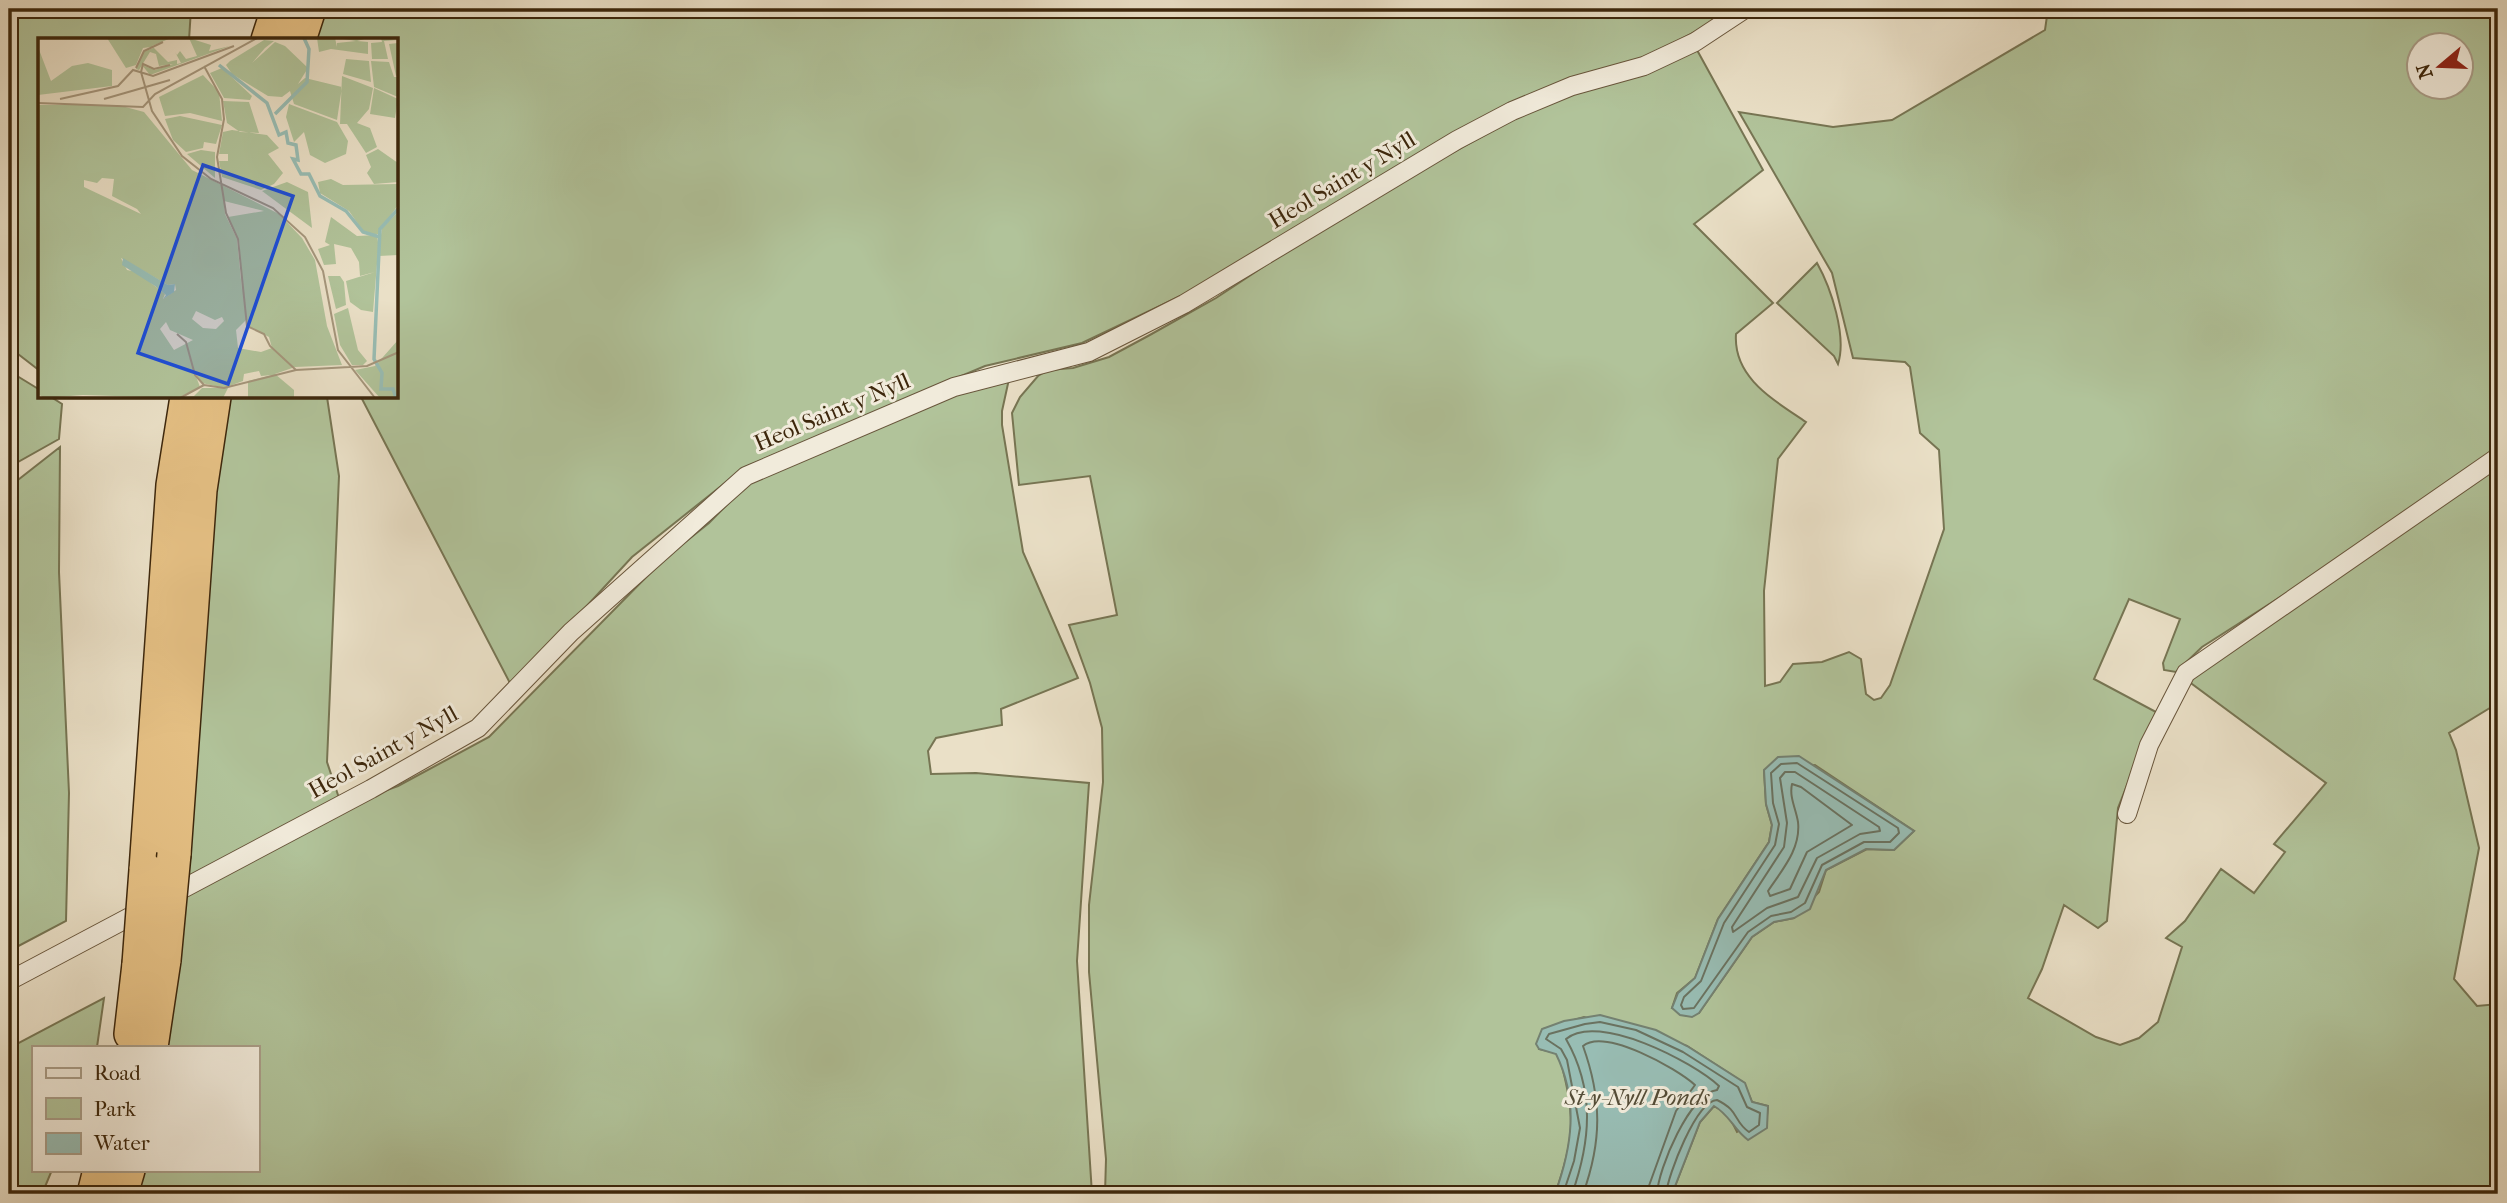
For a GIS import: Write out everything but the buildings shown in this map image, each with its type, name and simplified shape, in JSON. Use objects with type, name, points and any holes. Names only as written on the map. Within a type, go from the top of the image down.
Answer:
[{"type":"highway","points":[[269,38],[278,9]]},
{"type":"highway","points":[[300,38],[309,9]]},
{"type":"highway","points":[[151,1046],[151,962],[146,870],[173,485],[187,399]]},
{"type":"highway","points":[[129,1046],[151,962],[174,854],[200,490],[214,399]]},
{"type":"highway","points":[[93,1194],[99,1172]]},
{"type":"highway","points":[[121,1194],[127,1172]]},
{"type":"street","name":"Heol Saint y Nyll","points":[[9,981],[371,789],[478,727],[571,632],[746,476],[954,387],[1089,352],[1184,304],[1457,140],[1512,110],[1572,86],[1644,66],[1695,42],[1745,9]]},
{"type":"street","points":[[2127,814],[2149,745],[2186,673],[2498,457]]},
{"type":"green space","points":[[9,9],[191,9],[189,38],[38,38],[38,369],[9,347]]},
{"type":"green space","points":[[309,9],[1738,9],[1644,59],[1596,71],[1183,295],[1082,343],[985,366],[745,467],[632,557],[512,687],[362,399],[399,399],[399,38],[297,38]]},
{"type":"green space","points":[[2048,9],[2498,9],[2498,449],[2329,566],[2202,647],[2176,672],[2164,670],[2163,663],[2180,619],[2129,599],[2094,679],[2156,712],[2118,808],[2107,921],[2098,928],[2064,905],[2042,969],[2028,998],[2096,1037],[2120,1045],[2139,1038],[2158,1022],[2182,947],[2166,938],[2185,921],[2221,869],[2254,893],[2285,852],[2274,844],[2326,783],[2184,678],[2498,464],[2498,703],[2449,733],[2456,750],[2479,848],[2454,979],[2477,1006],[2498,1004],[2498,1194],[1672,1194],[1700,1122],[1714,1106],[1728,1114],[1737,1132],[1767,1116],[1768,1106],[1752,1102],[1744,1083],[1687,1046],[1584,1017],[1543,1029],[1539,1049],[1556,1053],[1561,1063],[1571,1114],[1566,1159],[1555,1194],[1105,1194],[1106,1159],[1089,972],[1089,905],[1103,782],[1102,728],[1090,683],[1069,625],[1117,615],[1090,476],[1019,485],[1012,413],[1020,397],[1038,376],[1048,370],[1073,368],[1109,357],[1148,336],[1216,298],[1354,207],[1557,95],[1697,50],[1763,170],[1694,224],[1773,303],[1736,334],[1737,350],[1748,375],[1758,386],[1806,422],[1778,459],[1764,591],[1765,686],[1780,682],[1793,664],[1822,662],[1849,652],[1861,659],[1866,694],[1874,700],[1881,698],[1890,685],[1944,529],[1939,450],[1920,433],[1910,367],[1905,362],[1853,358],[1832,273],[1739,112],[1833,127],[1892,120],[2045,30]],"holes":[[[1815,765],[1914,831],[1894,850],[1867,849],[1826,870],[1819,892],[1794,918],[1774,922],[1752,937],[1699,1013],[1672,1008],[1677,993],[1695,978],[1718,919],[1769,842],[1772,825],[1766,804],[1764,771]]]},
{"type":"green space","points":[[1817,263],[1827,285],[1839,326],[1838,364],[1834,356],[1777,303]]},
{"type":"green space","points":[[9,371],[38,389],[38,399],[54,399],[62,404],[59,439],[9,467]]},
{"type":"green space","points":[[1009,379],[1002,411],[1002,425],[1023,552],[1078,678],[1001,709],[1002,725],[936,738],[928,751],[931,774],[976,773],[1089,783],[1077,961],[1092,1194],[135,1194],[141,1172],[259,1172],[259,1046],[162,1046],[184,891],[348,804],[398,786],[489,737],[664,559],[709,523],[748,483],[956,393]]},
{"type":"green space","points":[[209,399],[327,399],[339,476],[327,762],[339,798],[185,881]]},
{"type":"green space","points":[[60,447],[59,572],[69,793],[66,921],[9,951],[9,487]]},
{"type":"green space","points":[[104,998],[97,1046],[32,1046],[32,1172],[51,1172],[42,1194],[9,1194],[9,1048]]},
{"type":"water","name":"St-y-Nyll Ponds","points":[[1799,756],[1914,831],[1894,850],[1866,849],[1826,870],[1810,909],[1794,918],[1774,922],[1752,937],[1699,1013],[1692,1017],[1680,1015],[1672,1008],[1678,993],[1695,978],[1718,919],[1769,842],[1772,825],[1766,804],[1764,770],[1778,757]]},
{"type":"water","name":"St-y-Nyll Ponds","points":[[1600,1015],[1656,1030],[1687,1046],[1745,1083],[1752,1102],[1768,1106],[1767,1128],[1748,1140],[1714,1106],[1700,1122],[1672,1194],[1555,1194],[1569,1141],[1568,1089],[1556,1054],[1539,1049],[1536,1044],[1542,1029],[1564,1021]]}]
